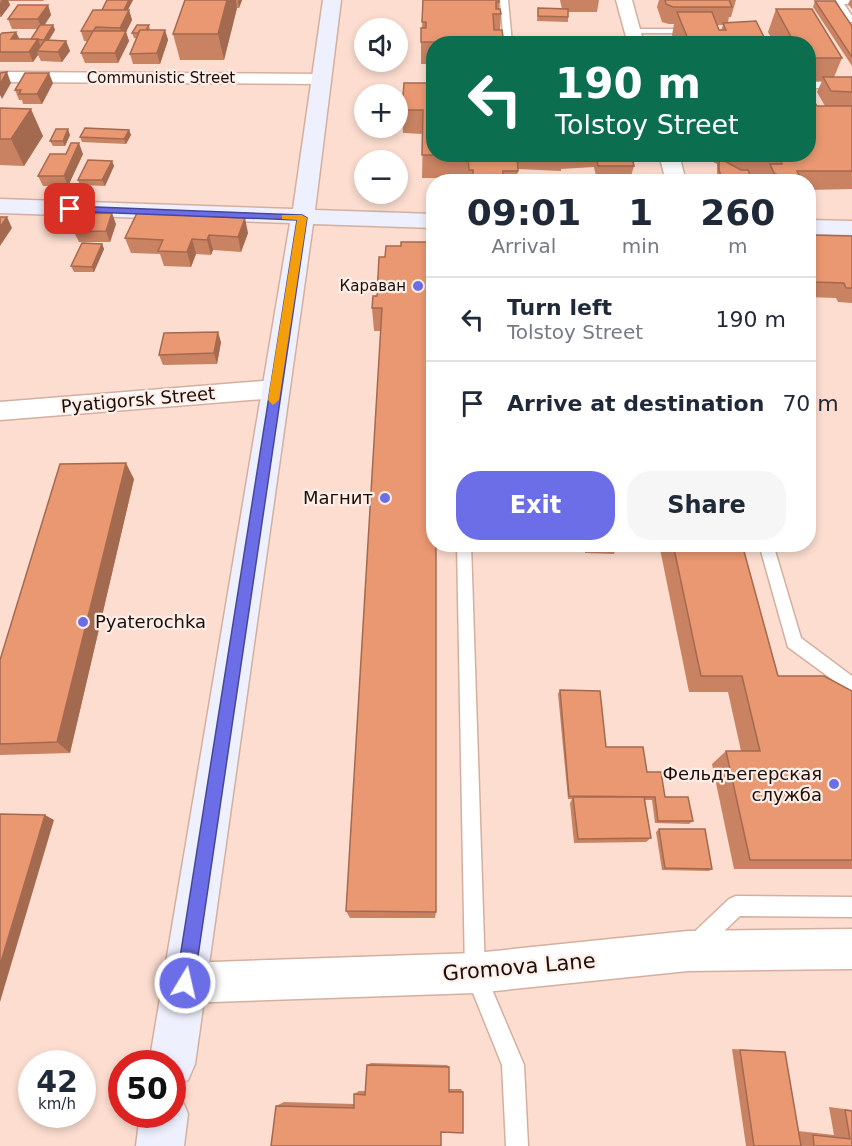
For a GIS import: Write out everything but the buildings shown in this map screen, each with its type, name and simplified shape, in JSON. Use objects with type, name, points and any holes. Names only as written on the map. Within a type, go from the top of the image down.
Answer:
[{"type":"main road","points":[[174,1050],[302,218],[332,0]]},
{"type":"main road","points":[[0,206],[426,222]]},
{"type":"main road","points":[[816,227],[852,228]]},
{"type":"main road","points":[[160,1146],[163,1128]]},
{"type":"street","points":[[624,0],[635,36]]},
{"type":"street","name":"Communistic Street","points":[[0,77],[321,79]]},
{"type":"street","name":"Pyatigorsk Street","points":[[0,411],[275,389]]},
{"type":"street","name":"Gromova Lane","points":[[185,983],[475,973],[688,951],[852,949]]},
{"type":"lane","points":[[504,0],[507,36]]},
{"type":"lane","points":[[852,2],[839,2],[852,20]]},
{"type":"lane","points":[[647,36],[706,31]]},
{"type":"lane","points":[[816,86],[852,85]]},
{"type":"lane","points":[[464,552],[475,973],[513,1065],[517,1146]]},
{"type":"lane","points":[[768,552],[794,642],[852,686]]},
{"type":"lane","points":[[688,951],[736,906],[852,907]]},
{"type":"slow traffic","points":[[273,400],[302,218],[286,217]]},
{"type":"place","name":"Караван","points":[[418,286]]},
{"type":"place","name":"Магнит","points":[[385,498]]},
{"type":"place","name":"Pyaterochka","points":[[83,622]]},
{"type":"place","name":"Фельдъегерская служба","points":[[834,784]]},
{"type":"route","points":[[70,209],[302,218],[185,983]]}]
